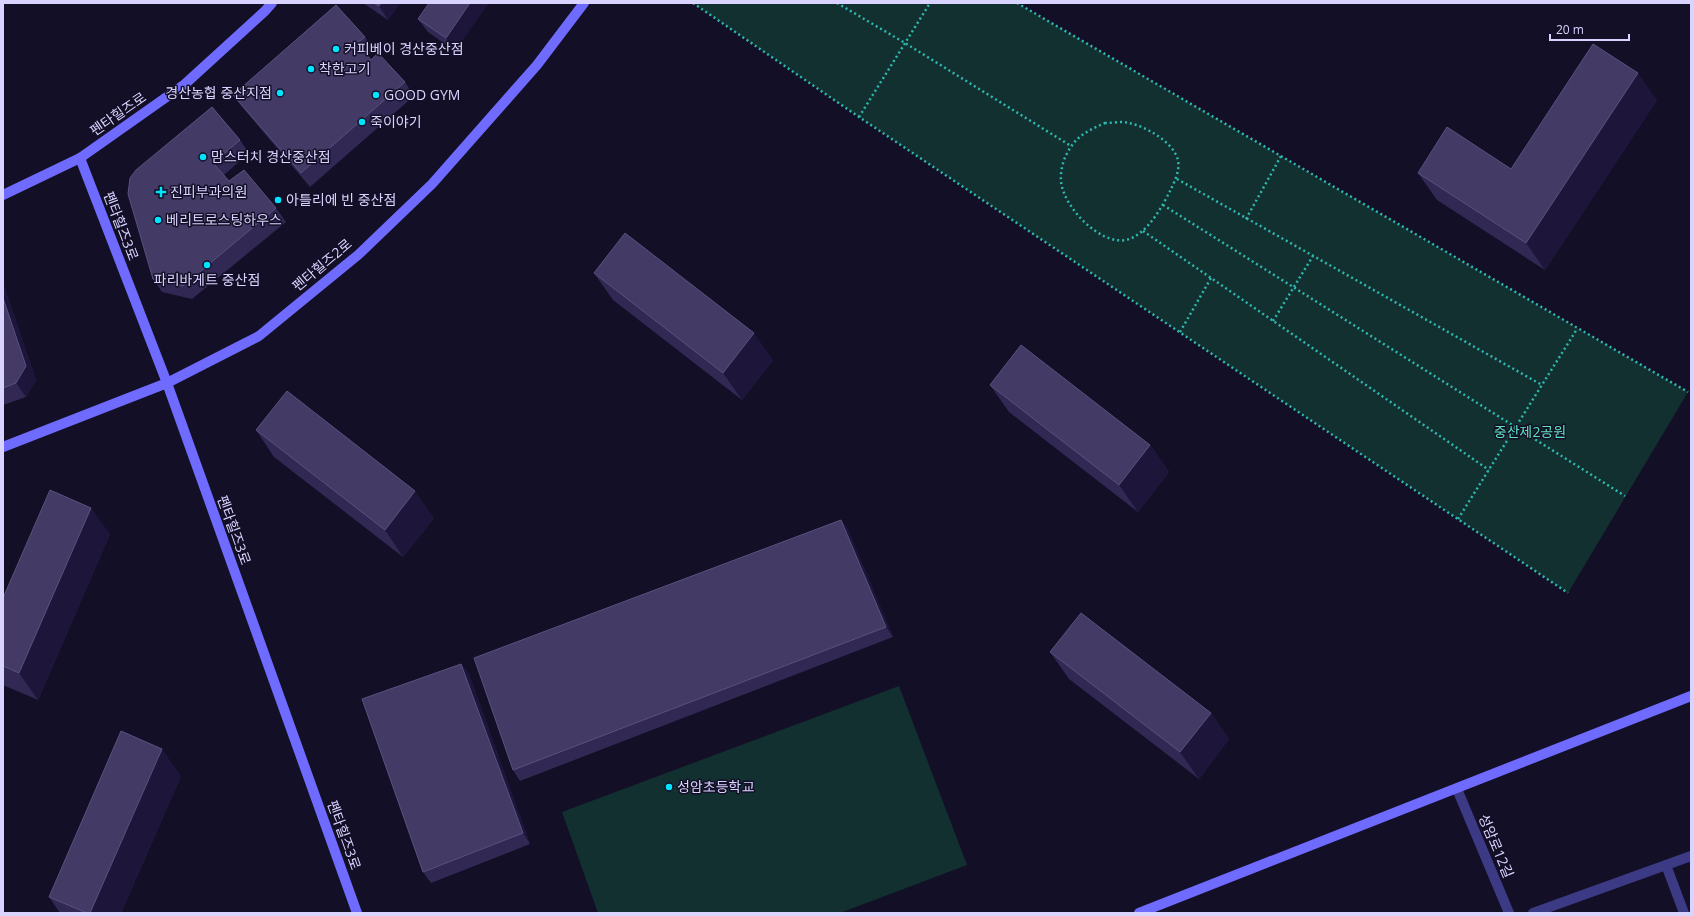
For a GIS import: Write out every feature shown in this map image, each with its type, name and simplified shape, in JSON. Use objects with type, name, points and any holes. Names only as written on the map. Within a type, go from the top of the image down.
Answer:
[{"type":"street","name":"펜타힐즈로","points":[[3,195],[80,158],[185,84],[272,3]]},
{"type":"street","name":"펜타힐즈2로","points":[[3,447],[166,383],[258,336],[358,254],[432,184],[476,136],[537,65],[584,3]]},
{"type":"street","name":"펜타힐즈3로","points":[[80,158],[166,383],[357,913]]},
{"type":"street","points":[[1139,913],[1691,696]]},
{"type":"street","name":"성암로12길","points":[[1457,789],[1509,913]]},
{"type":"street","points":[[1533,913],[1691,856]]},
{"type":"street","points":[[1666,866],[1684,913]]},
{"type":"path","points":[[693,3],[859,117],[1568,592]]},
{"type":"path","points":[[837,3],[905,43],[1071,146]]},
{"type":"path","points":[[859,117],[930,3]]},
{"type":"path","points":[[1017,3],[1688,392]]},
{"type":"path","points":[[1105,123],[1129,123],[1150,131],[1168,144],[1178,160],[1176,179],[1163,205],[1143,231],[1126,240],[1114,240],[1097,232],[1082,219],[1070,204],[1061,182],[1062,165],[1071,146],[1085,132],[1105,123]]},
{"type":"path","points":[[1246,219],[1281,156]]},
{"type":"path","points":[[1176,179],[1542,385]]},
{"type":"path","points":[[1163,205],[1625,496]]},
{"type":"path","points":[[1143,231],[1489,470]]},
{"type":"path","points":[[1273,321],[1313,256]]},
{"type":"path","points":[[1180,332],[1211,278]]},
{"type":"path","points":[[1458,519],[1578,329]]},
{"type":"green space","name":"중산제2공원","points":[[693,3],[1017,3],[1688,392],[1568,593],[859,117]]},
{"type":"green space","points":[[899,686],[967,865],[840,913],[598,913],[562,812]]},
{"type":"building","points":[[374,3],[381,3],[379,6]]},
{"type":"building","points":[[429,3],[470,3],[446,38],[418,19]]},
{"type":"building","points":[[336,5],[365,37],[357,43],[371,60],[378,53],[405,82],[301,173],[233,95]]},
{"type":"building","points":[[1593,44],[1638,73],[1526,243],[1418,173],[1447,127],[1511,169]]},
{"type":"building","points":[[212,107],[240,140],[213,163],[229,181],[244,170],[276,208],[183,286],[153,279],[128,194],[130,178],[136,170]]},
{"type":"building","points":[[625,233],[754,333],[723,373],[594,273]]},
{"type":"building","points":[[3,298],[26,366],[16,383],[3,388]]},
{"type":"building","points":[[1021,345],[1150,445],[1119,485],[990,385]]},
{"type":"building","points":[[287,391],[415,491],[385,530],[256,430]]},
{"type":"building","points":[[50,490],[91,508],[19,673],[3,666],[3,598]]},
{"type":"building","points":[[841,520],[886,627],[513,770],[474,658]]},
{"type":"building","points":[[1081,613],[1211,713],[1180,752],[1050,652]]},
{"type":"building","points":[[461,664],[523,833],[423,872],[362,699]]},
{"type":"building","points":[[121,731],[162,749],[90,913],[87,913],[49,897]]},
{"type":"place","name":"커피베이 경산중산점","points":[[336,49]]},
{"type":"place","name":"착한고기","points":[[311,69]]},
{"type":"place","name":"경산농협 중산지점","points":[[280,93]]},
{"type":"place","name":"GOOD GYM","points":[[376,95]]},
{"type":"place","name":"죽이야기","points":[[362,122]]},
{"type":"place","name":"맘스터치 경산중산점","points":[[203,157]]},
{"type":"place","name":"진피부과의원","points":[[161,192]]},
{"type":"place","name":"아틀리에 빈 중산점","points":[[278,200]]},
{"type":"place","name":"베리트로스팅하우스","points":[[158,220]]},
{"type":"place","name":"파리바게트 중산점","points":[[207,265]]},
{"type":"place","name":"성암초등학교","points":[[669,787]]}]
